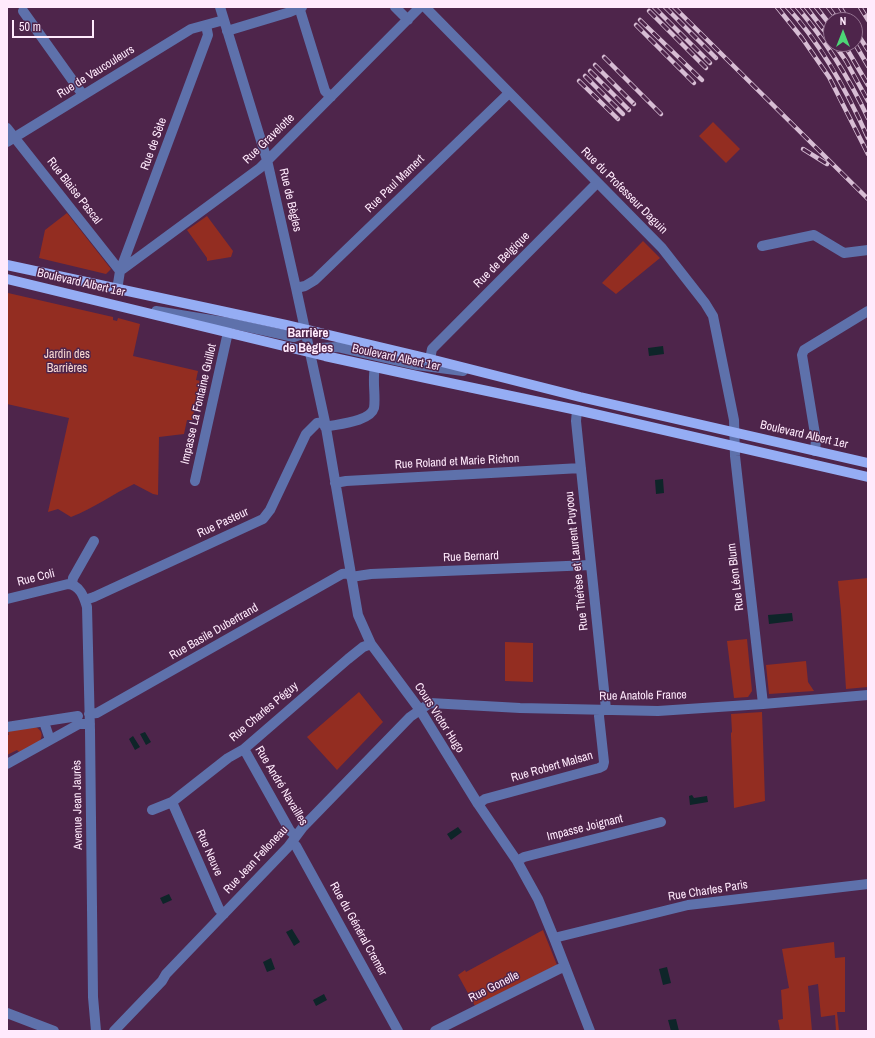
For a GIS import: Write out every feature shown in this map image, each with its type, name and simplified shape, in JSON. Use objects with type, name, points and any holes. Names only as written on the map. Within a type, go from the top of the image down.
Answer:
[{"type":"main road","name":"Boulevard Albert 1er","points":[[7,265],[305,330],[868,463]]},
{"type":"main road","name":"Boulevard Albert 1er","points":[[7,279],[375,367],[577,410],[868,476]]},
{"type":"street","name":"Rue de Bègles","points":[[220,7],[267,160],[320,402]]},
{"type":"street","points":[[395,7],[408,20]]},
{"type":"street","name":"Rue Gravelotte","points":[[120,271],[260,168],[420,7]]},
{"type":"street","name":"Rue du Professeur Daguin","points":[[425,7],[662,248],[705,303],[713,316],[734,420],[734,432]]},
{"type":"street","points":[[228,31],[300,8],[325,91],[331,97]]},
{"type":"street","points":[[23,11],[83,95]]},
{"type":"street","name":"Rue de Vaucouleurs","points":[[11,140],[191,29],[224,20]]},
{"type":"street","name":"Rue de Sète","points":[[117,290],[120,271],[208,35],[206,25]]},
{"type":"street","name":"Rue Paul Mamert","points":[[296,288],[305,286],[315,280],[509,93]]},
{"type":"street","name":"Rue Blaise Pascal","points":[[7,128],[11,140],[120,271]]},
{"type":"street","name":"Rue de Belgique","points":[[430,359],[432,349],[597,183]]},
{"type":"street","points":[[762,246],[814,235],[844,253],[868,250]]},
{"type":"street","points":[[114,304],[230,323],[294,337],[302,334],[305,330]]},
{"type":"street","points":[[815,451],[816,440],[802,355],[804,350],[868,311]]},
{"type":"street","name":"Impasse La Fontaine Guillot","points":[[195,481],[228,332]]},
{"type":"street","points":[[310,352],[320,348],[338,347],[418,365],[488,374]]},
{"type":"street","name":"Rue Pasteur","points":[[85,600],[263,519],[270,510],[306,434],[313,426],[317,423],[325,425],[364,419],[371,413],[374,407],[373,377],[375,367]]},
{"type":"street","name":"Cours Victor Hugo","points":[[320,402],[358,615],[371,644],[420,710],[478,804],[517,861],[538,899],[590,1031]]},
{"type":"street","name":"Rue Thérèse et Laurent Puyoou","points":[[577,410],[576,421],[591,565],[603,710]]},
{"type":"street","points":[[734,432],[735,446]]},
{"type":"street","points":[[735,446],[746,438],[753,437]]},
{"type":"street","name":"Rue Léon Blum","points":[[735,446],[763,704]]},
{"type":"street","name":"Rue Roland et Marie Richon","points":[[335,483],[581,468]]},
{"type":"street","points":[[85,600],[81,591],[72,584],[75,574],[94,541]]},
{"type":"street","name":"Rue Bernard","points":[[351,575],[591,565]]},
{"type":"street","name":"Rue Basile Dubertrand","points":[[7,764],[78,724],[90,719],[97,713],[342,574],[351,575]]},
{"type":"street","name":"Rue Coli","points":[[7,599],[65,584],[72,584]]},
{"type":"street","name":"Avenue Jean Jaurès","points":[[85,600],[87,613],[90,719],[93,997],[96,1031]]},
{"type":"street","name":"Rue Charles Péguy","points":[[152,810],[172,802],[228,758],[244,749],[348,659],[363,647],[371,644]]},
{"type":"street","name":"Rue Anatole France","points":[[420,710],[430,703],[658,711],[868,695]]},
{"type":"street","name":"Rue Jean Felloneau","points":[[114,1031],[294,839],[303,827],[410,717],[420,710]]},
{"type":"street","name":"Rue Robert Malsan","points":[[478,804],[485,799],[603,766],[604,762],[599,716],[603,710]]},
{"type":"street","points":[[7,727],[78,716]]},
{"type":"street","points":[[44,722],[50,740]]},
{"type":"street","name":"Rue André Navailles","points":[[244,749],[294,839]]},
{"type":"street","name":"Rue Neuve","points":[[172,802],[219,909],[224,914]]},
{"type":"street","name":"Impasse Joignant","points":[[517,861],[524,857],[661,822]]},
{"type":"street","name":"Rue du Général Cremer","points":[[294,839],[296,846],[398,1031]]},
{"type":"street","name":"Rue Charles Paris","points":[[554,938],[688,905],[868,884]]},
{"type":"street","name":"Rue Gonelle","points":[[434,1031],[565,967]]},
{"type":"street","points":[[7,1013],[54,1031]]},
{"type":"green space","points":[[713,122],[740,149],[726,163],[699,136]]},
{"type":"green space","points":[[67,213],[111,269],[106,274],[39,258],[45,230]]},
{"type":"green space","points":[[207,216],[233,251],[231,257],[207,261],[207,258],[187,230]]},
{"type":"green space","points":[[643,241],[660,258],[616,294],[602,283]]},
{"type":"green space","name":"Jardin des Barrières","points":[[8,293],[113,317],[113,320],[117,321],[118,318],[140,324],[133,356],[198,371],[196,380],[201,381],[192,420],[187,420],[184,434],[159,437],[158,495],[134,484],[71,517],[58,509],[48,512],[69,418],[7,404]]},
{"type":"green space","points":[[868,578],[868,687],[846,689],[838,581]]},
{"type":"green space","points":[[747,639],[752,691],[748,697],[734,698],[727,641]]},
{"type":"green space","points":[[505,642],[533,643],[533,682],[505,681]]},
{"type":"green space","points":[[806,661],[808,682],[814,691],[769,694],[766,665]]},
{"type":"green space","points":[[359,692],[383,722],[337,770],[307,737]]},
{"type":"green space","points":[[762,712],[765,801],[734,808],[731,714]]},
{"type":"green space","points":[[36,727],[41,733],[40,741],[20,753],[17,750],[7,755],[8,731]]},
{"type":"green space","points":[[543,930],[557,965],[475,1006],[458,975]]},
{"type":"green space","points":[[834,942],[835,958],[845,957],[845,1012],[837,1012],[839,1031],[836,1031],[835,1015],[821,1017],[818,984],[808,986],[812,1031],[780,1031],[778,1020],[783,1019],[781,990],[789,988],[782,949]]},
{"type":"shaded area","points":[[663,346],[664,354],[649,356],[648,348]]},
{"type":"shaded area","points":[[663,479],[664,493],[656,494],[655,480]]},
{"type":"shaded area","points":[[792,613],[793,621],[769,624],[768,615]]},
{"type":"shaded area","points":[[145,732],[151,742],[146,745],[140,734]]},
{"type":"shaded area","points":[[133,736],[140,747],[135,750],[129,739]]},
{"type":"shaded area","points":[[692,795],[694,798],[707,796],[708,802],[690,805],[689,796]]},
{"type":"shaded area","points":[[458,827],[462,832],[451,840],[447,834]]},
{"type":"shaded area","points":[[169,894],[172,900],[163,904],[160,898]]},
{"type":"shaded area","points":[[292,929],[300,942],[294,946],[286,932]]},
{"type":"shaded area","points":[[271,958],[275,969],[267,972],[263,962]]},
{"type":"shaded area","points":[[667,967],[671,983],[663,985],[659,969]]},
{"type":"shaded area","points":[[324,994],[327,1000],[316,1006],[313,1000]]},
{"type":"shaded area","points":[[676,1019],[679,1031],[671,1031],[668,1020]]},
{"type":"railway","points":[[654,7],[710,63]]},
{"type":"railway","points":[[665,7],[716,58]]},
{"type":"railway","points":[[674,7],[868,199]]},
{"type":"railway","points":[[777,7],[802,38],[829,77],[868,154]]},
{"type":"railway","points":[[787,7],[800,22],[833,69],[868,138]]},
{"type":"railway","points":[[797,7],[818,33],[836,60],[868,118]]},
{"type":"railway","points":[[806,7],[823,29]]},
{"type":"railway","points":[[816,7],[823,16]]},
{"type":"railway","points":[[828,7],[832,12]]},
{"type":"railway","points":[[840,7],[843,12]]},
{"type":"railway","points":[[860,7],[868,20]]},
{"type":"railway","points":[[649,11],[706,68]]},
{"type":"railway","points":[[640,20],[702,80]]},
{"type":"railway","points":[[636,25],[694,83]]},
{"type":"railway","points":[[863,42],[868,50]]},
{"type":"railway","points":[[840,52],[868,101]]},
{"type":"railway","points":[[849,52],[868,85]]},
{"type":"railway","points":[[860,52],[868,66]]},
{"type":"railway","points":[[604,57],[661,114]]},
{"type":"railway","points":[[595,65],[634,104]]},
{"type":"railway","points":[[590,71],[629,110]]},
{"type":"railway","points":[[585,76],[623,114]]},
{"type":"railway","points":[[579,81],[618,119]]},
{"type":"railway","points":[[803,149],[827,164]]},
{"type":"district","name":"Barrière de Bègles","points":[[308,342]]}]
